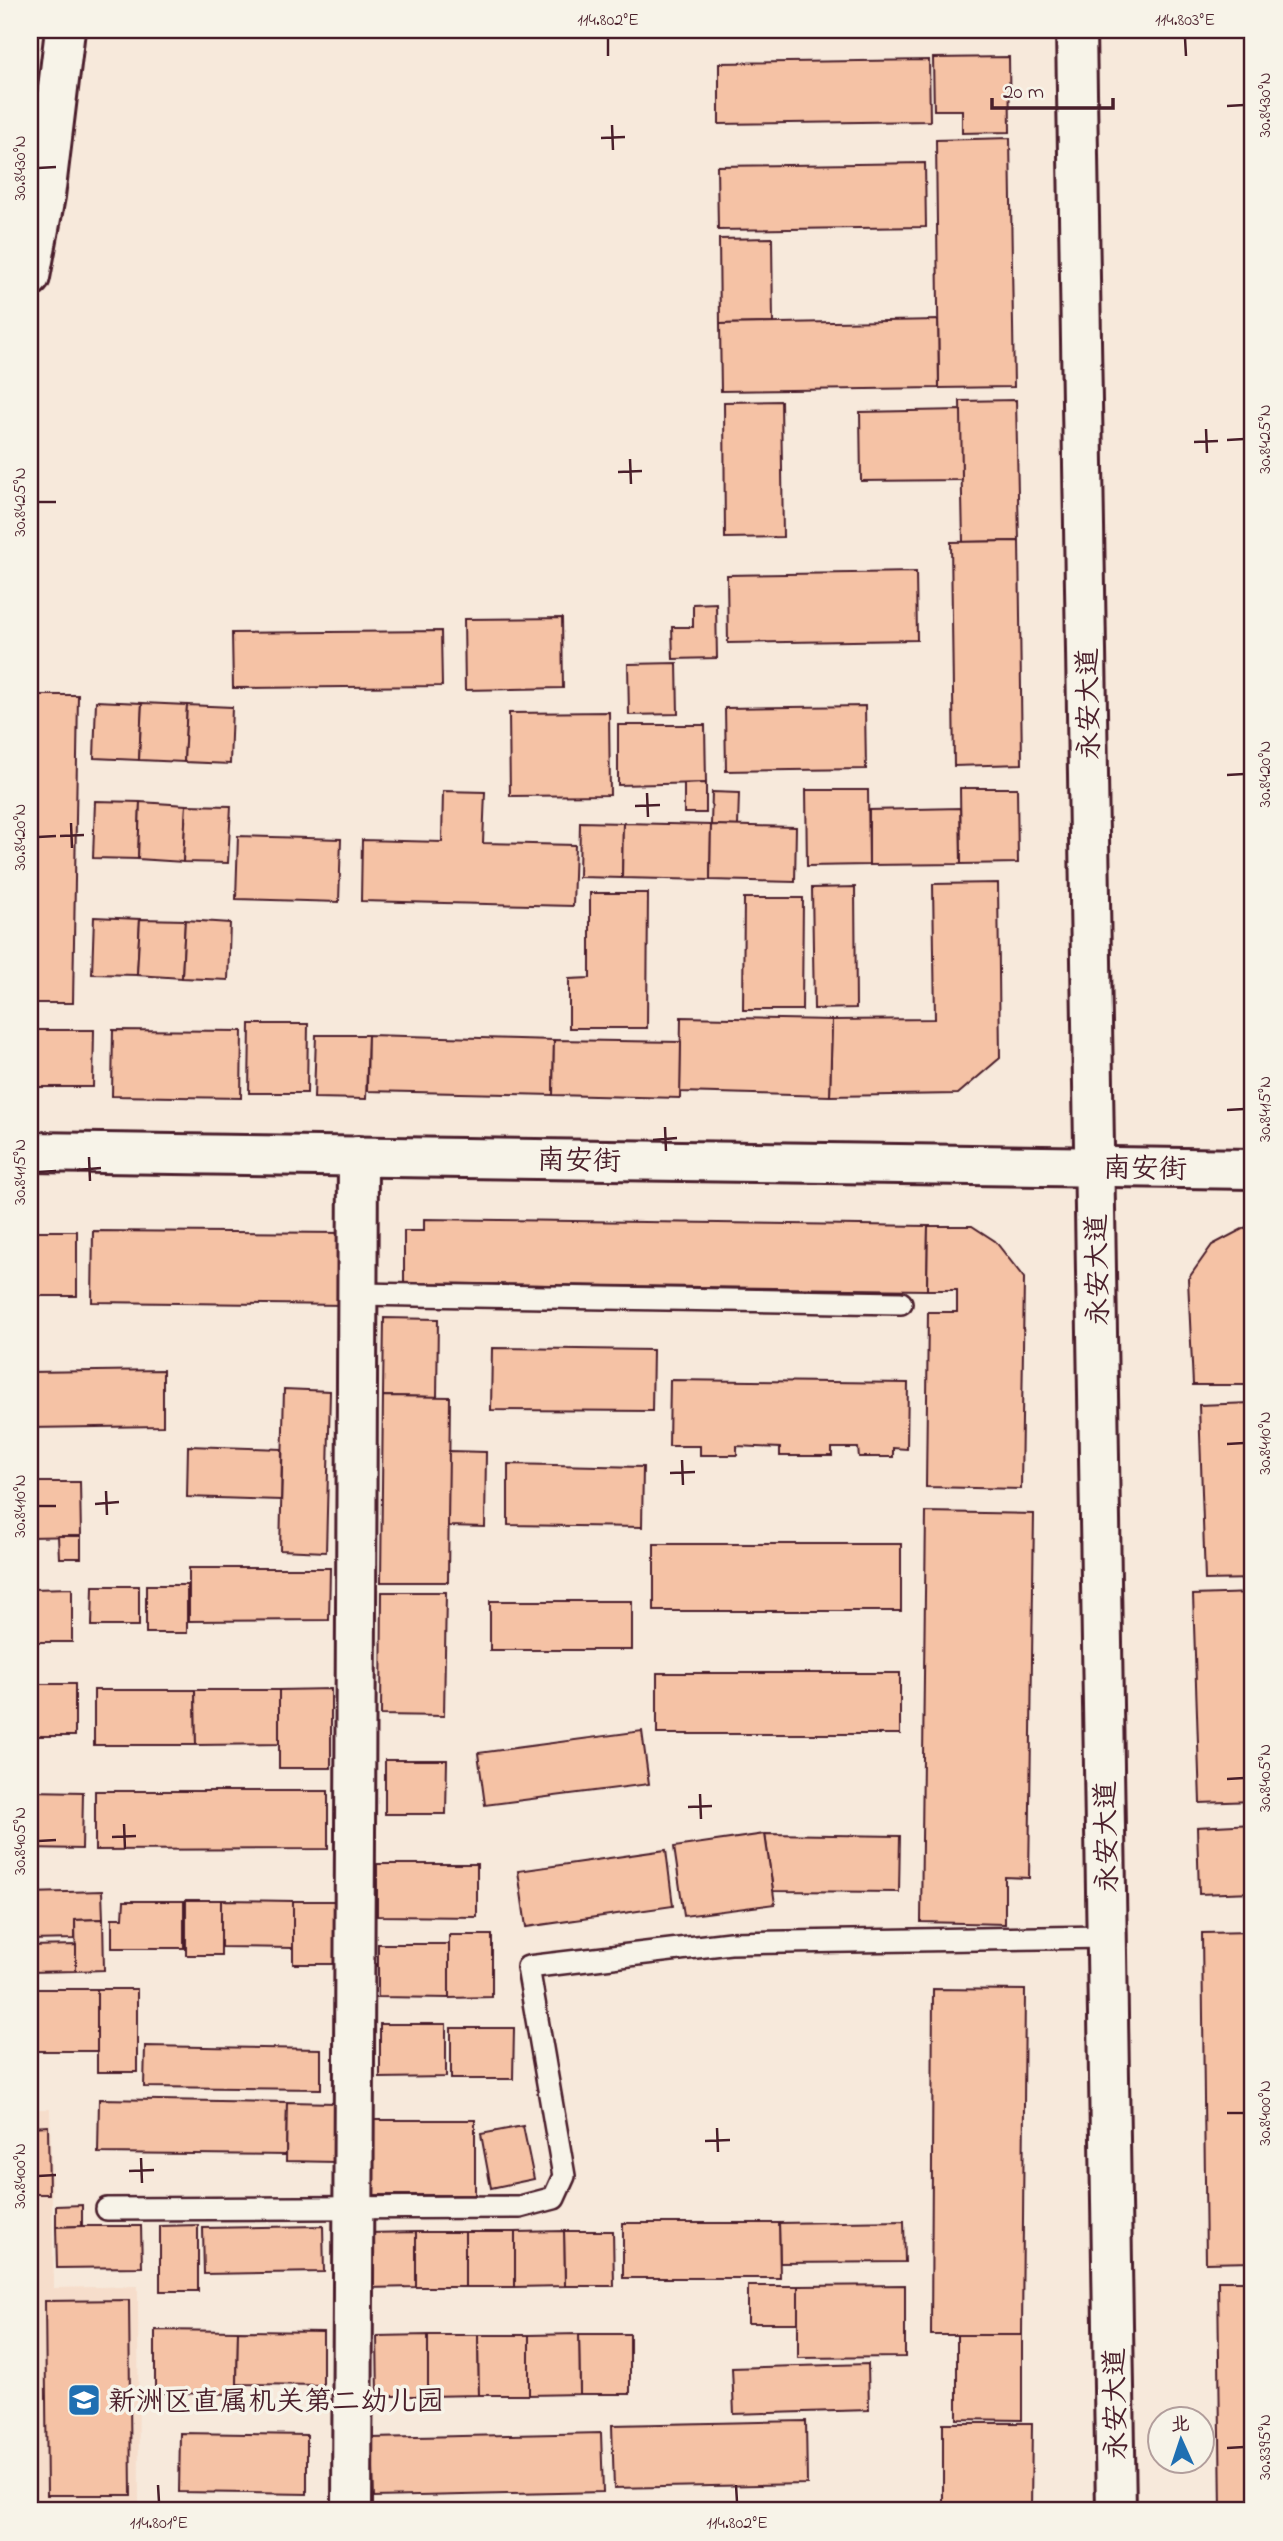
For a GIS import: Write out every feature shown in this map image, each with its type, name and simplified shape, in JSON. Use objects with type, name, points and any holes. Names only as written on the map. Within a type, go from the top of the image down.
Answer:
[{"type":"street","points":[[30,276],[45,196],[65,30]]},
{"type":"street","name":"永安大道","points":[[1076,30],[1116,2511]]},
{"type":"street","name":"南安街","points":[[30,1152],[1253,1169]]},
{"type":"street","points":[[352,2511],[358,1156]]},
{"type":"lane","points":[[357,1294],[901,1303]]},
{"type":"lane","points":[[107,2209],[353,2210],[520,2207],[554,2198],[564,2176],[528,1967],[730,1943],[1107,1937]]},
{"type":"shaded area","name":"新洲区直属机关第二幼儿园","points":[[30,2109],[50,2109],[54,2288],[138,2286],[139,2511],[30,2511]]},
{"type":"building","points":[[1009,57],[1010,132],[962,133],[962,110],[934,110],[933,58]]},
{"type":"building","points":[[929,60],[930,121],[719,124],[719,63]]},
{"type":"building","points":[[1010,138],[1014,387],[939,388],[936,140]]},
{"type":"building","points":[[925,163],[926,227],[718,230],[717,166]]},
{"type":"building","points":[[772,238],[773,323],[720,324],[719,239]]},
{"type":"building","points":[[938,320],[939,388],[721,391],[720,324]]},
{"type":"building","points":[[1016,400],[1019,541],[963,542],[960,401]]},
{"type":"building","points":[[781,401],[783,537],[725,538],[724,402]]},
{"type":"building","points":[[961,410],[962,480],[861,481],[860,412]]},
{"type":"building","points":[[1019,541],[1022,764],[954,766],[951,542]]},
{"type":"building","points":[[916,572],[917,640],[728,643],[727,575]]},
{"type":"building","points":[[716,603],[717,658],[673,659],[672,627],[693,627],[693,604]]},
{"type":"building","points":[[562,618],[563,688],[465,690],[464,619]]},
{"type":"building","points":[[441,631],[442,686],[233,688],[232,633]]},
{"type":"building","points":[[677,663],[678,714],[629,715],[628,664]]},
{"type":"building","points":[[30,695],[78,695],[73,1003],[30,1003]]},
{"type":"building","points":[[96,701],[142,703],[139,760],[94,758]]},
{"type":"building","points":[[142,703],[187,705],[184,762],[139,760]]},
{"type":"building","points":[[187,705],[232,707],[230,764],[184,762]]},
{"type":"building","points":[[865,706],[866,769],[726,771],[725,708]]},
{"type":"building","points":[[609,712],[610,795],[510,796],[509,713]]},
{"type":"building","points":[[618,725],[705,725],[706,783],[618,785]]},
{"type":"building","points":[[706,783],[706,813],[684,813],[684,784]]},
{"type":"building","points":[[960,788],[1017,788],[1018,863],[961,864]]},
{"type":"building","points":[[806,790],[868,790],[869,865],[807,866]]},
{"type":"building","points":[[443,791],[485,792],[483,843],[575,845],[573,906],[361,901],[362,840],[442,842]]},
{"type":"building","points":[[712,792],[739,793],[738,826],[711,825]]},
{"type":"building","points":[[95,801],[140,802],[138,859],[93,858]]},
{"type":"building","points":[[140,802],[186,805],[183,862],[138,859]]},
{"type":"building","points":[[186,805],[231,806],[228,863],[183,862]]},
{"type":"building","points":[[960,808],[961,864],[869,865],[869,810]]},
{"type":"building","points":[[580,822],[623,823],[622,878],[579,877]]},
{"type":"building","points":[[623,823],[711,825],[710,880],[622,878]]},
{"type":"building","points":[[711,825],[796,827],[795,882],[710,880]]},
{"type":"building","points":[[238,836],[341,839],[339,902],[236,899]]},
{"type":"building","points":[[998,883],[1000,1058],[958,1094],[830,1096],[832,1020],[935,1019],[933,884]]},
{"type":"building","points":[[855,887],[856,1008],[814,1009],[812,888]]},
{"type":"building","points":[[590,893],[648,893],[647,1028],[569,1028],[569,979],[590,978]]},
{"type":"building","points":[[744,898],[803,898],[802,1010],[743,1010]]},
{"type":"building","points":[[94,917],[140,919],[137,975],[92,974]]},
{"type":"building","points":[[140,919],[185,920],[182,978],[137,975]]},
{"type":"building","points":[[185,920],[230,923],[228,980],[182,978]]},
{"type":"building","points":[[681,1017],[832,1020],[830,1096],[680,1092]]},
{"type":"building","points":[[250,1024],[308,1024],[307,1093],[249,1093]]},
{"type":"building","points":[[30,1030],[94,1030],[93,1087],[30,1087]]},
{"type":"building","points":[[113,1030],[242,1031],[241,1098],[112,1096]]},
{"type":"building","points":[[316,1035],[368,1035],[366,1099],[314,1098]]},
{"type":"building","points":[[368,1035],[554,1040],[553,1095],[367,1091]]},
{"type":"building","points":[[554,1040],[681,1042],[680,1098],[553,1095]]},
{"type":"building","points":[[424,1219],[928,1226],[927,1290],[404,1283],[404,1231],[424,1231]]},
{"type":"building","points":[[928,1226],[972,1226],[995,1241],[1024,1278],[1021,1489],[926,1487],[928,1312],[957,1312],[957,1290],[927,1290]]},
{"type":"building","points":[[1248,1226],[1253,1226],[1253,1385],[1193,1385],[1188,1279],[1212,1245]]},
{"type":"building","points":[[30,1231],[77,1231],[77,1296],[30,1296]]},
{"type":"building","points":[[93,1231],[344,1233],[344,1305],[92,1302]]},
{"type":"building","points":[[384,1318],[438,1319],[437,1397],[383,1396]]},
{"type":"building","points":[[492,1348],[653,1350],[652,1411],[491,1410]]},
{"type":"building","points":[[163,1370],[163,1426],[30,1428],[30,1372]]},
{"type":"building","points":[[670,1380],[908,1383],[907,1449],[893,1448],[893,1457],[859,1457],[858,1448],[832,1448],[832,1456],[780,1456],[780,1448],[737,1446],[737,1455],[700,1455],[700,1446],[669,1446]]},
{"type":"building","points":[[284,1389],[330,1391],[326,1552],[280,1550]]},
{"type":"building","points":[[383,1396],[450,1397],[448,1582],[381,1582]]},
{"type":"building","points":[[1251,1403],[1253,1579],[1205,1580],[1199,1405]]},
{"type":"building","points":[[188,1446],[282,1449],[281,1500],[187,1497]]},
{"type":"building","points":[[449,1451],[486,1452],[485,1527],[448,1526]]},
{"type":"building","points":[[508,1464],[643,1467],[642,1527],[508,1525]]},
{"type":"building","points":[[30,1482],[80,1482],[81,1536],[30,1537]]},
{"type":"building","points":[[926,1512],[1034,1514],[1029,1878],[1005,1877],[1005,1924],[921,1922]]},
{"type":"building","points":[[58,1536],[81,1536],[81,1558],[59,1558]]},
{"type":"building","points":[[654,1544],[901,1544],[901,1611],[654,1611]]},
{"type":"building","points":[[189,1568],[330,1568],[329,1620],[189,1621]]},
{"type":"building","points":[[146,1585],[187,1585],[187,1633],[146,1633]]},
{"type":"building","points":[[93,1586],[139,1586],[139,1626],[92,1626]]},
{"type":"building","points":[[72,1588],[72,1642],[30,1642],[30,1589]]},
{"type":"building","points":[[382,1592],[446,1592],[444,1716],[381,1715]]},
{"type":"building","points":[[1253,1593],[1253,1801],[1200,1803],[1193,1595]]},
{"type":"building","points":[[490,1601],[632,1601],[632,1650],[490,1650]]},
{"type":"building","points":[[657,1673],[900,1673],[900,1734],[657,1734]]},
{"type":"building","points":[[30,1684],[75,1684],[75,1736],[30,1736]]},
{"type":"building","points":[[331,1689],[331,1768],[279,1768],[279,1690]]},
{"type":"building","points":[[94,1690],[195,1690],[196,1745],[94,1745]]},
{"type":"building","points":[[195,1690],[279,1690],[279,1744],[196,1745]]},
{"type":"building","points":[[642,1731],[649,1784],[485,1805],[478,1753]]},
{"type":"building","points":[[385,1760],[447,1760],[446,1814],[385,1814]]},
{"type":"building","points":[[30,1791],[83,1792],[82,1849],[30,1848]]},
{"type":"building","points":[[95,1791],[328,1791],[328,1849],[95,1850]]},
{"type":"building","points":[[1253,1824],[1253,1892],[1199,1894],[1197,1827]]},
{"type":"building","points":[[765,1834],[900,1836],[899,1892],[773,1891]]},
{"type":"building","points":[[765,1834],[775,1904],[684,1916],[674,1847]]},
{"type":"building","points":[[666,1850],[673,1906],[526,1927],[518,1871]]},
{"type":"building","points":[[377,1864],[477,1864],[477,1917],[377,1916]]},
{"type":"building","points":[[102,1891],[103,1919],[75,1920],[75,1939],[30,1940],[30,1893]]},
{"type":"building","points":[[186,1900],[221,1900],[221,1955],[186,1955]]},
{"type":"building","points":[[221,1900],[293,1901],[293,1948],[221,1947]]},
{"type":"building","points":[[124,1901],[184,1901],[184,1948],[112,1948],[112,1918],[123,1918]]},
{"type":"building","points":[[293,1901],[334,1901],[334,1964],[293,1964]]},
{"type":"building","points":[[103,1919],[104,1970],[76,1971],[75,1920]]},
{"type":"building","points":[[1253,1932],[1253,2262],[1206,2263],[1202,1933]]},
{"type":"building","points":[[449,1935],[492,1935],[492,1997],[449,1998]]},
{"type":"building","points":[[378,1944],[449,1944],[449,1998],[378,1997]]},
{"type":"building","points":[[76,1945],[76,1971],[30,1972],[30,1946]]},
{"type":"building","points":[[30,1989],[97,1989],[97,2051],[30,2051]]},
{"type":"building","points":[[97,1989],[137,1989],[137,2072],[97,2072]]},
{"type":"building","points":[[933,1989],[1025,1990],[1022,2335],[931,2335]]},
{"type":"building","points":[[380,2024],[446,2024],[446,2077],[380,2078]]},
{"type":"building","points":[[451,2028],[514,2028],[513,2079],[451,2079]]},
{"type":"building","points":[[145,2046],[321,2049],[321,2089],[144,2087]]},
{"type":"building","points":[[99,2099],[287,2102],[286,2155],[98,2153]]},
{"type":"building","points":[[287,2102],[336,2103],[335,2162],[286,2161]]},
{"type":"building","points":[[374,2120],[475,2120],[475,2195],[373,2195]]},
{"type":"building","points":[[48,2126],[49,2194],[30,2194],[30,2127]]},
{"type":"building","points":[[523,2126],[534,2179],[491,2188],[481,2134]]},
{"type":"building","points":[[82,2205],[82,2226],[56,2227],[56,2206]]},
{"type":"building","points":[[904,2221],[905,2262],[780,2263],[779,2223]]},
{"type":"building","points":[[623,2223],[779,2223],[780,2278],[623,2278]]},
{"type":"building","points":[[198,2225],[198,2291],[160,2291],[160,2226]]},
{"type":"building","points":[[141,2226],[142,2267],[57,2268],[56,2227]]},
{"type":"building","points":[[323,2226],[324,2272],[204,2274],[203,2228]]},
{"type":"building","points":[[564,2231],[613,2231],[614,2286],[565,2286]]},
{"type":"building","points":[[564,2231],[565,2286],[515,2287],[515,2232]]},
{"type":"building","points":[[416,2232],[465,2232],[465,2287],[416,2287]]},
{"type":"building","points":[[416,2232],[416,2287],[367,2288],[367,2233]]},
{"type":"building","points":[[465,2232],[515,2232],[515,2287],[465,2287]]},
{"type":"building","points":[[1218,2281],[1253,2281],[1253,2511],[1221,2511]]},
{"type":"building","points":[[905,2285],[905,2357],[798,2358],[798,2286]]},
{"type":"building","points":[[748,2286],[798,2286],[798,2323],[748,2323]]},
{"type":"building","points":[[129,2300],[131,2495],[47,2495],[45,2301]]},
{"type":"building","points":[[155,2330],[238,2331],[237,2394],[155,2393]]},
{"type":"building","points":[[238,2331],[323,2332],[323,2385],[237,2384]]},
{"type":"building","points":[[579,2334],[630,2334],[630,2394],[580,2394]]},
{"type":"building","points":[[579,2334],[580,2394],[529,2395],[529,2335]]},
{"type":"building","points":[[428,2335],[478,2335],[479,2395],[428,2396]]},
{"type":"building","points":[[428,2335],[428,2396],[378,2396],[377,2336]]},
{"type":"building","points":[[478,2335],[529,2335],[529,2395],[479,2395]]},
{"type":"building","points":[[957,2335],[1022,2335],[1022,2420],[957,2419]]},
{"type":"building","points":[[868,2364],[869,2410],[734,2414],[732,2368]]},
{"type":"building","points":[[806,2421],[807,2484],[614,2488],[612,2425]]},
{"type":"building","points":[[943,2423],[1032,2423],[1031,2511],[943,2511]]},
{"type":"building","points":[[180,2433],[307,2435],[307,2494],[179,2492]]},
{"type":"building","points":[[601,2433],[603,2492],[374,2497],[372,2438]]},
{"type":"place","name":"新洲区直属机关第二幼儿园","points":[[84,2400]]}]
